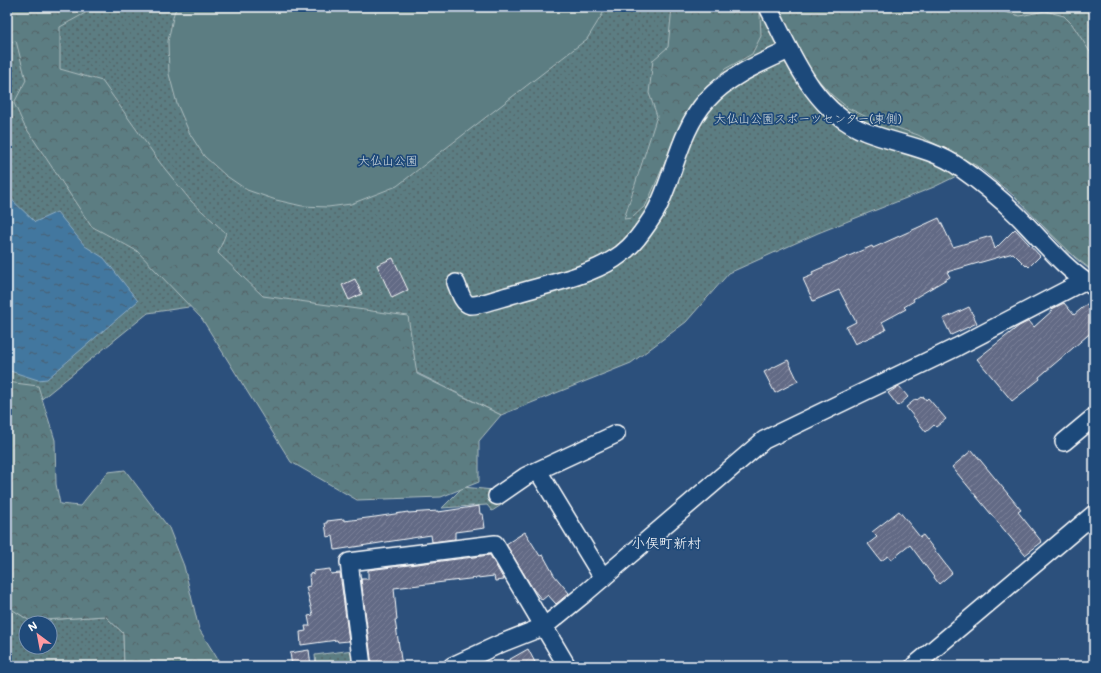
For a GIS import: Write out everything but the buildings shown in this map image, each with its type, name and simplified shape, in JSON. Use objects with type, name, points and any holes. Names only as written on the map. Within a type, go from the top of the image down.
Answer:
[{"type":"street","points":[[452,666],[502,643],[545,626],[764,440],[1089,284],[1069,268],[1008,206],[958,166],[939,156],[865,131],[843,120],[823,102],[810,85],[789,50],[768,7]]},
{"type":"street","points":[[456,283],[465,302],[472,305],[575,276],[604,265],[615,259],[641,234],[657,209],[685,136],[696,114],[707,99],[719,88],[735,77],[789,50]]},
{"type":"street","points":[[1064,442],[1094,417]]},
{"type":"street","points":[[497,496],[526,476],[616,434]]},
{"type":"street","points":[[538,471],[603,578]]},
{"type":"street","points":[[914,666],[1094,514]]},
{"type":"street","points":[[362,666],[349,562],[495,544],[545,626],[567,666]]},
{"type":"green space","name":"大仏山公園","points":[[7,7],[1094,7],[1094,272],[1063,247],[1016,197],[977,166],[934,187],[818,233],[729,273],[686,322],[631,363],[501,415],[263,296],[148,313],[38,402],[7,421]]},
{"type":"green space","points":[[7,7],[96,7],[60,27],[60,69],[102,81],[161,164],[191,201],[226,233],[218,253],[263,296],[408,316],[417,374],[501,415],[479,441],[479,482],[441,497],[357,500],[291,462],[202,319],[137,251],[91,226],[24,125],[14,103],[26,80],[16,41],[7,43]]},
{"type":"green space","points":[[177,7],[606,7],[587,39],[397,186],[351,204],[328,207],[302,206],[276,200],[247,190],[225,175],[204,156],[190,134],[177,104],[169,74],[168,41],[174,13]]},
{"type":"green space","points":[[672,7],[768,7],[760,13],[761,36],[752,54],[725,69],[687,113],[646,205],[632,218],[624,219],[657,116],[649,93],[653,60],[668,47]]},
{"type":"green space","points":[[776,7],[1000,7],[1005,12],[1020,16],[1045,11],[1064,16],[1072,24],[1094,58],[1094,272],[1075,257],[1014,196],[977,166],[918,135],[869,118],[848,108],[832,95],[814,75]]},
{"type":"green space","points":[[7,382],[38,386],[55,440],[56,484],[60,504],[80,506],[108,472],[125,470],[169,528],[184,566],[199,629],[222,666],[124,666],[123,633],[105,616],[58,619],[58,615],[21,615],[7,606]]},
{"type":"green space","points":[[463,487],[493,490],[503,504],[492,511],[487,505],[442,508]]},
{"type":"green space","points":[[7,606],[21,615],[18,615],[18,655],[58,655],[58,619],[105,616],[123,633],[124,666],[7,666]]},
{"type":"green space","points":[[353,650],[355,666],[316,666],[315,655]]},
{"type":"water","points":[[7,195],[35,222],[57,212],[85,246],[104,258],[138,301],[47,379],[38,380],[7,370]]},
{"type":"district","name":"小俣町新村","points":[[666,542]]},
{"type":"park label","name":"大仏山公園スポーツセンター(東側)","points":[[808,118]]}]
